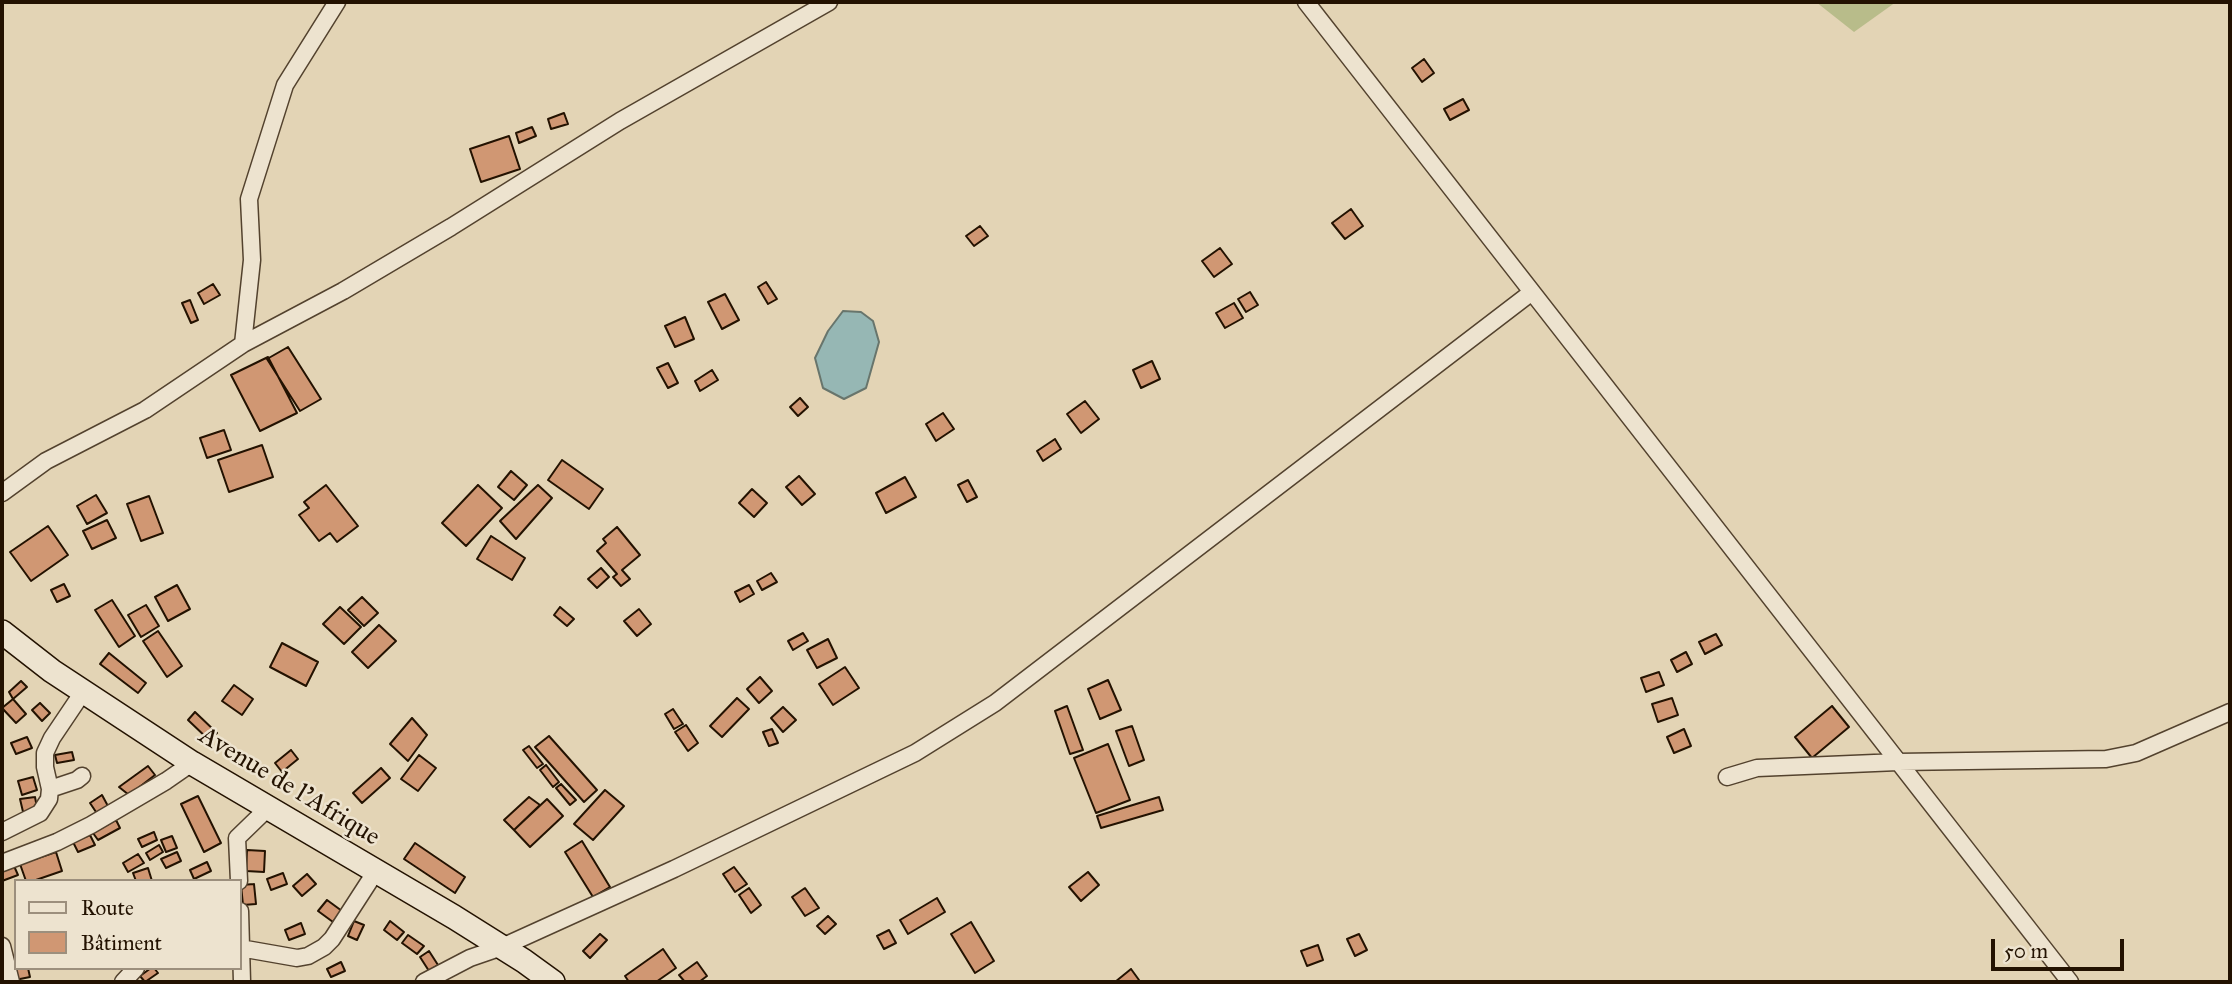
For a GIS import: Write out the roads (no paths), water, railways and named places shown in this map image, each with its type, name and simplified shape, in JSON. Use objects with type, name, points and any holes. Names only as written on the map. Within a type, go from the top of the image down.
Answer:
[{"type":"main road","name":"Avenue de l'Afrique","points":[[3,635],[83,692],[192,763],[502,947],[553,982]]},
{"type":"street","points":[[243,344],[252,260],[249,199],[285,85],[337,2]]},
{"type":"street","points":[[2,493],[46,461],[145,410],[243,344],[343,291],[620,121],[829,2]]},
{"type":"street","points":[[1306,2],[2070,982]]},
{"type":"street","points":[[424,982],[470,958],[502,947],[674,869],[915,752],[995,703],[1532,292]]},
{"type":"street","points":[[2,832],[40,813],[49,799],[45,753],[83,692]]},
{"type":"street","points":[[1727,777],[1756,768],[1898,762],[2106,759],[2136,753],[2230,712]]},
{"type":"street","points":[[2,863],[57,842],[91,825],[192,763]]},
{"type":"street","points":[[50,789],[82,776]]},
{"type":"street","points":[[239,879],[237,838],[268,807]]},
{"type":"street","points":[[242,949],[297,958],[308,956],[324,947],[376,871]]},
{"type":"street","points":[[2,946],[11,982]]},
{"type":"water","points":[[843,311],[861,312],[873,321],[879,342],[866,388],[844,399],[823,388],[815,358],[828,331]]}]
